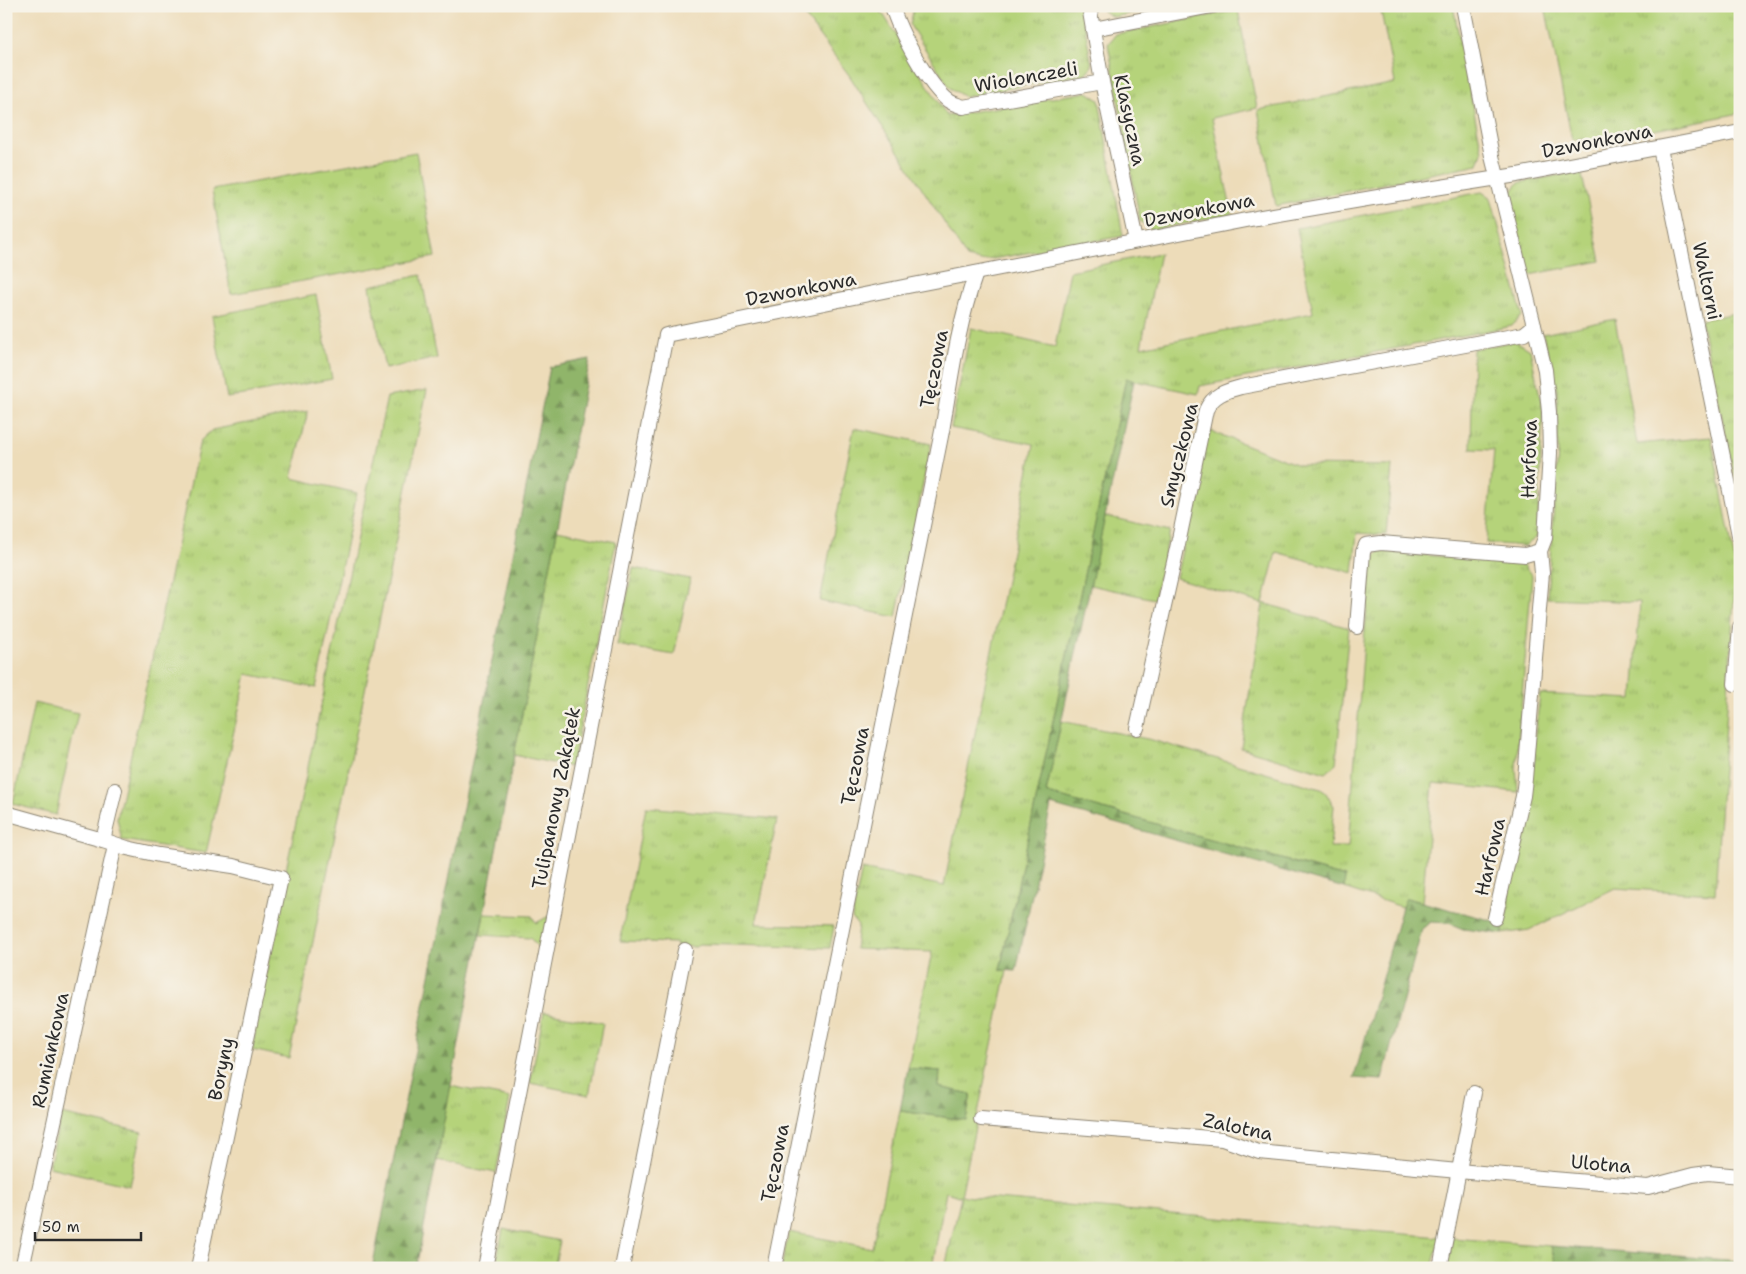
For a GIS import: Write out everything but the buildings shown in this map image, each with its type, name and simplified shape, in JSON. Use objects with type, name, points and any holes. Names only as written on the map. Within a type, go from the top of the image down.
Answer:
[{"type":"street","name":"Wiolonczeli","points":[[892,6],[896,19],[930,80],[949,101],[964,107],[1102,82]]},
{"type":"street","name":"Klasyczna","points":[[1089,6],[1102,82],[1136,242]]},
{"type":"street","points":[[1093,29],[1212,6]]},
{"type":"street","name":"Harfowa","points":[[1463,6],[1492,156],[1545,370],[1549,412],[1550,453],[1545,538],[1540,550],[1542,573],[1523,796],[1495,918]]},
{"type":"street","name":"Dzwonkowa","points":[[666,335],[1256,218],[1571,165],[1740,132]]},
{"type":"street","name":"Waltorni","points":[[1660,148],[1740,540]]},
{"type":"street","name":"Tęczowa","points":[[774,1268],[942,431],[952,370],[965,308],[976,273]]},
{"type":"street","name":"Smyczkowa","points":[[1137,728],[1178,544],[1199,438],[1206,410],[1212,399],[1227,390],[1241,387],[1524,334],[1534,326]]},
{"type":"street","name":"Tulipanowy Zakątek","points":[[485,1268],[666,335]]},
{"type":"street","points":[[1357,627],[1363,552],[1366,545],[1389,544],[1525,555],[1540,550]]},
{"type":"street","points":[[1735,684],[1740,627]]},
{"type":"street","name":"Rumiankowa","points":[[22,1264],[109,842],[115,790]]},
{"type":"street","points":[[6,813],[109,842]]},
{"type":"street","name":"Boryny","points":[[109,842],[159,855],[233,866],[281,878],[198,1268]]},
{"type":"street","points":[[622,1268],[685,950]]},
{"type":"street","points":[[1440,1268],[1474,1093]]},
{"type":"street","name":"Zalotna","points":[[981,1118],[1222,1139],[1259,1152],[1458,1171]]},
{"type":"street","name":"Ulotna","points":[[1458,1171],[1648,1187],[1708,1173],[1740,1176]]},
{"type":"green space","points":[[797,6],[878,6],[947,116],[1087,92],[1099,100],[1123,236],[981,261],[967,258],[849,75]]},
{"type":"green space","points":[[911,6],[1081,6],[1092,66],[1085,74],[965,97],[950,88],[910,25],[913,12]]},
{"type":"green space","points":[[1102,6],[1168,6],[1113,17],[1103,11]]},
{"type":"green space","points":[[1380,6],[1453,6],[1482,152],[1478,164],[1276,206],[1258,110],[1395,83]]},
{"type":"green space","points":[[1545,6],[1740,6],[1740,113],[1584,144],[1583,138],[1572,140]]},
{"type":"green space","points":[[1238,10],[1257,108],[1212,118],[1232,214],[1152,230],[1140,221],[1108,44],[1116,34]]},
{"type":"green space","points":[[416,152],[435,257],[231,294],[212,190]]},
{"type":"green space","points":[[1581,171],[1601,261],[1529,275],[1509,196],[1518,183]]},
{"type":"green space","points":[[1482,192],[1491,198],[1522,315],[1512,326],[1200,386],[1198,394],[1126,379],[1000,970],[1007,971],[961,1196],[1440,1237],[1432,1268],[945,1268],[961,1197],[946,1192],[932,1268],[781,1268],[789,1232],[872,1248],[900,1111],[966,1120],[971,1094],[938,1087],[940,1071],[908,1068],[932,952],[855,949],[858,926],[852,918],[862,869],[944,886],[1034,444],[951,428],[971,328],[1055,347],[1070,271],[1160,253],[1141,347],[1313,313],[1297,228]]},
{"type":"green space","points":[[421,275],[437,358],[385,369],[370,286]]},
{"type":"green space","points":[[316,295],[332,379],[227,398],[212,316]]},
{"type":"green space","points":[[1740,312],[1740,501],[1701,320]]},
{"type":"green space","points":[[1615,319],[1637,444],[1711,437],[1736,568],[1715,894],[1615,888],[1529,930],[1502,934],[1508,909],[1540,694],[1633,699],[1640,602],[1547,598],[1558,452],[1557,390],[1543,334]]},
{"type":"green space","points":[[1516,341],[1530,350],[1543,410],[1537,537],[1525,546],[1486,543],[1494,450],[1471,449],[1473,349]]},
{"type":"green space","points":[[590,359],[416,1268],[397,1268],[373,1264],[550,367]]},
{"type":"green space","points":[[1126,378],[1134,381],[1046,793],[1345,877],[1344,888],[1051,805],[1016,971],[1000,970]]},
{"type":"green space","points":[[427,390],[289,1058],[252,1050],[281,893],[387,397]]},
{"type":"green space","points":[[308,411],[292,478],[357,493],[316,688],[247,674],[206,853],[122,840],[117,818],[200,441],[212,430]]},
{"type":"green space","points":[[854,428],[931,444],[896,617],[820,601]]},
{"type":"green space","points":[[1208,430],[1298,465],[1392,466],[1386,535],[1357,533],[1353,573],[1276,552],[1263,603],[1349,628],[1336,764],[1326,773],[1241,748],[1263,604],[1176,578]]},
{"type":"green space","points":[[1105,516],[1170,531],[1154,599],[1090,585]]},
{"type":"green space","points":[[557,530],[616,542],[572,767],[514,755]]},
{"type":"green space","points":[[1380,551],[1523,564],[1532,576],[1516,768],[1518,792],[1433,783],[1422,902],[1407,898],[1402,907],[1344,888],[1345,877],[1046,793],[1061,721],[1152,740],[1324,790],[1334,806],[1330,847],[1348,847],[1372,558]]},
{"type":"green space","points":[[633,568],[690,579],[674,655],[617,645]]},
{"type":"green space","points":[[34,703],[78,713],[56,815],[13,804]]},
{"type":"green space","points":[[646,807],[777,819],[756,924],[834,926],[830,948],[699,944],[696,947],[676,946],[675,943],[620,941]]},
{"type":"green space","points":[[1740,818],[1740,893],[1735,893]]},
{"type":"green space","points":[[1406,898],[1505,924],[1502,934],[1463,929],[1449,923],[1430,922],[1422,929],[1382,1080],[1354,1078],[1402,907]]},
{"type":"green space","points":[[484,914],[532,916],[536,923],[549,916],[542,949],[530,938],[480,935]]},
{"type":"green space","points":[[544,1012],[603,1023],[589,1095],[530,1083]]},
{"type":"green space","points":[[908,1068],[940,1071],[939,1087],[971,1094],[966,1120],[900,1111]]},
{"type":"green space","points":[[450,1086],[510,1098],[496,1173],[437,1161]]},
{"type":"green space","points":[[61,1114],[142,1132],[130,1186],[49,1167]]},
{"type":"green space","points":[[503,1229],[560,1241],[554,1268],[495,1268]]},
{"type":"green space","points":[[1452,1238],[1551,1246],[1557,1268],[1447,1268]]},
{"type":"green space","points":[[1551,1246],[1740,1261],[1740,1268],[1557,1268]]}]
